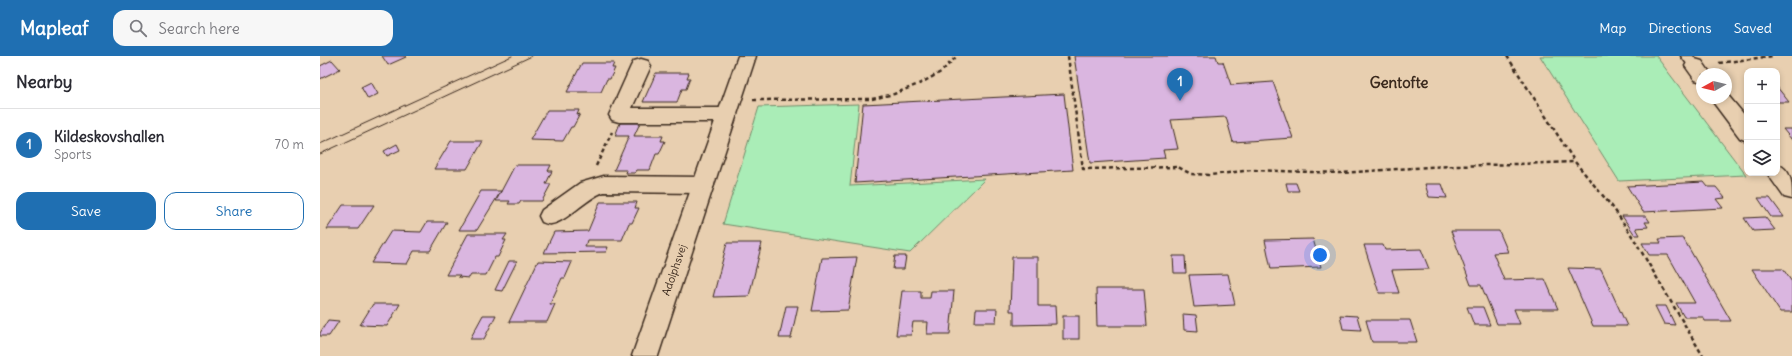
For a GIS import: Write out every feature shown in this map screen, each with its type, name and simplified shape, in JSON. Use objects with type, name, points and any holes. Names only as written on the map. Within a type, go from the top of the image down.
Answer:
[{"type":"street","name":"Adolphsvej","points":[[645,356],[747,56]]},
{"type":"street","points":[[641,66],[620,115],[729,108]]},
{"type":"street","points":[[1725,104],[1744,129]]},
{"type":"street","points":[[1780,176],[1792,191]]},
{"type":"street","points":[[550,216],[588,189],[604,184],[704,185]]},
{"type":"path","points":[[729,108],[872,99],[894,94],[921,83],[941,72],[957,56]]},
{"type":"path","points":[[1068,56],[1083,169],[1178,167],[1191,174],[1205,175],[1252,170],[1340,173],[1428,167],[1575,162]]},
{"type":"path","points":[[1507,56],[1575,162],[1614,209],[1634,239],[1703,356]]},
{"type":"path","points":[[1694,66],[1773,56]]},
{"type":"path","points":[[588,189],[589,181],[620,115]]},
{"type":"green space","points":[[1540,56],[1656,56],[1744,172],[1744,175],[1619,181]]},
{"type":"green space","points":[[859,104],[850,186],[985,179],[910,253],[723,224],[759,107]]},
{"type":"building","points":[[382,56],[405,56],[406,57],[388,65]]},
{"type":"building","points":[[1074,56],[1216,56],[1218,62],[1223,62],[1231,85],[1273,82],[1293,138],[1233,142],[1226,117],[1171,120],[1178,149],[1163,150],[1165,158],[1090,163]]},
{"type":"building","points":[[332,60],[340,69],[320,79],[320,66]]},
{"type":"building","points":[[582,63],[614,63],[612,68],[615,68],[610,79],[607,79],[601,92],[567,92]]},
{"type":"building","points":[[656,73],[689,73],[687,78],[690,78],[686,89],[682,89],[677,102],[643,102]]},
{"type":"building","points":[[371,82],[378,94],[368,99],[361,87]]},
{"type":"building","points":[[1780,91],[1789,102],[1780,102]]},
{"type":"building","points":[[1064,94],[1073,170],[855,183],[863,104]]},
{"type":"building","points":[[547,110],[579,110],[577,115],[580,114],[563,141],[530,140]]},
{"type":"building","points":[[620,123],[640,123],[634,136],[663,136],[661,141],[665,141],[659,154],[656,154],[650,170],[637,170],[635,173],[626,173],[627,170],[614,170],[629,136],[615,136]]},
{"type":"building","points":[[1783,129],[1792,129],[1792,140]]},
{"type":"building","points":[[451,141],[483,141],[467,169],[434,169]]},
{"type":"building","points":[[397,144],[400,150],[387,156],[384,151]]},
{"type":"building","points":[[515,165],[551,165],[548,171],[552,171],[546,184],[551,184],[542,201],[521,201],[519,204],[508,204],[510,201],[496,201]]},
{"type":"building","points":[[1704,182],[1708,187],[1716,187],[1725,198],[1716,199],[1723,208],[1643,212],[1627,186]]},
{"type":"building","points":[[1286,183],[1296,183],[1299,191],[1288,191]]},
{"type":"building","points":[[1425,184],[1442,184],[1447,198],[1429,197]]},
{"type":"building","points":[[481,191],[501,191],[477,230],[459,230]]},
{"type":"building","points":[[1758,198],[1770,198],[1784,217],[1771,217]]},
{"type":"building","points":[[600,202],[637,202],[635,208],[639,208],[632,223],[629,223],[622,240],[587,240],[585,247],[608,247],[606,252],[544,253],[554,232],[588,231]]},
{"type":"building","points":[[343,205],[374,205],[358,229],[327,229]]},
{"type":"building","points":[[1622,216],[1646,216],[1650,222],[1645,222],[1648,227],[1636,228],[1640,235],[1635,235]]},
{"type":"building","points":[[1765,217],[1775,230],[1753,231],[1744,218]]},
{"type":"building","points":[[427,222],[447,222],[430,251],[414,251],[407,264],[371,263],[391,231],[421,232]]},
{"type":"building","points":[[1451,231],[1499,231],[1508,252],[1493,253],[1504,280],[1545,279],[1558,309],[1514,309],[1520,324],[1497,324],[1481,285],[1471,285]]},
{"type":"building","points":[[468,234],[507,234],[503,240],[506,240],[498,257],[495,257],[486,275],[471,275],[469,278],[458,277],[460,275],[446,275]]},
{"type":"building","points":[[1683,238],[1731,321],[1705,321],[1703,317],[1684,317],[1676,303],[1695,303],[1668,255],[1649,255],[1642,243],[1661,243],[1659,239]]},
{"type":"building","points":[[1313,239],[1321,267],[1271,269],[1265,240]]},
{"type":"building","points":[[727,243],[762,243],[749,296],[713,297]]},
{"type":"building","points":[[1364,245],[1383,245],[1385,250],[1421,249],[1429,269],[1392,270],[1399,293],[1379,293]]},
{"type":"building","points":[[895,256],[906,256],[904,269],[893,269]]},
{"type":"building","points":[[1173,256],[1185,256],[1186,273],[1174,273]]},
{"type":"building","points":[[857,257],[848,310],[812,311],[822,258]]},
{"type":"building","points":[[1012,257],[1038,257],[1038,306],[1055,306],[1056,324],[1014,325],[1014,311],[1010,311]]},
{"type":"building","points":[[509,261],[517,261],[502,291],[495,290]]},
{"type":"building","points":[[538,261],[572,262],[565,278],[562,278],[550,304],[555,304],[547,322],[509,322]]},
{"type":"building","points":[[1568,268],[1601,269],[1627,326],[1593,326]]},
{"type":"building","points":[[1752,269],[1783,269],[1792,282],[1792,312],[1780,312]]},
{"type":"building","points":[[1228,274],[1235,305],[1194,307],[1189,275]]},
{"type":"building","points":[[1096,289],[1144,289],[1147,326],[1097,326]]},
{"type":"building","points":[[902,291],[921,291],[921,298],[930,298],[931,291],[954,291],[950,334],[927,334],[928,322],[913,322],[911,335],[896,335]]},
{"type":"building","points":[[373,304],[400,304],[387,326],[360,325]]},
{"type":"building","points":[[786,306],[798,306],[791,338],[779,338]]},
{"type":"building","points":[[1655,306],[1666,306],[1675,325],[1664,324]]},
{"type":"building","points":[[1467,307],[1483,307],[1490,325],[1474,325]]},
{"type":"building","points":[[976,309],[997,309],[996,322],[975,322]]},
{"type":"building","points":[[1183,314],[1196,315],[1198,331],[1184,330]]},
{"type":"building","points":[[483,315],[496,315],[484,339],[470,339]]},
{"type":"building","points":[[1340,315],[1357,316],[1361,330],[1343,329]]},
{"type":"building","points":[[1063,316],[1079,316],[1079,339],[1063,339]]},
{"type":"building","points":[[328,320],[339,321],[329,336],[320,336],[320,333]]},
{"type":"building","points":[[1366,320],[1410,320],[1417,342],[1372,342]]},
{"type":"tram line","points":[[320,144],[512,56]]},
{"type":"tram line","points":[[320,154],[532,56]]},
{"type":"place","name":"Kildeskovshallen","points":[[1180,101]]},
{"type":"district","name":"Gentofte","points":[[1399,82]]}]
